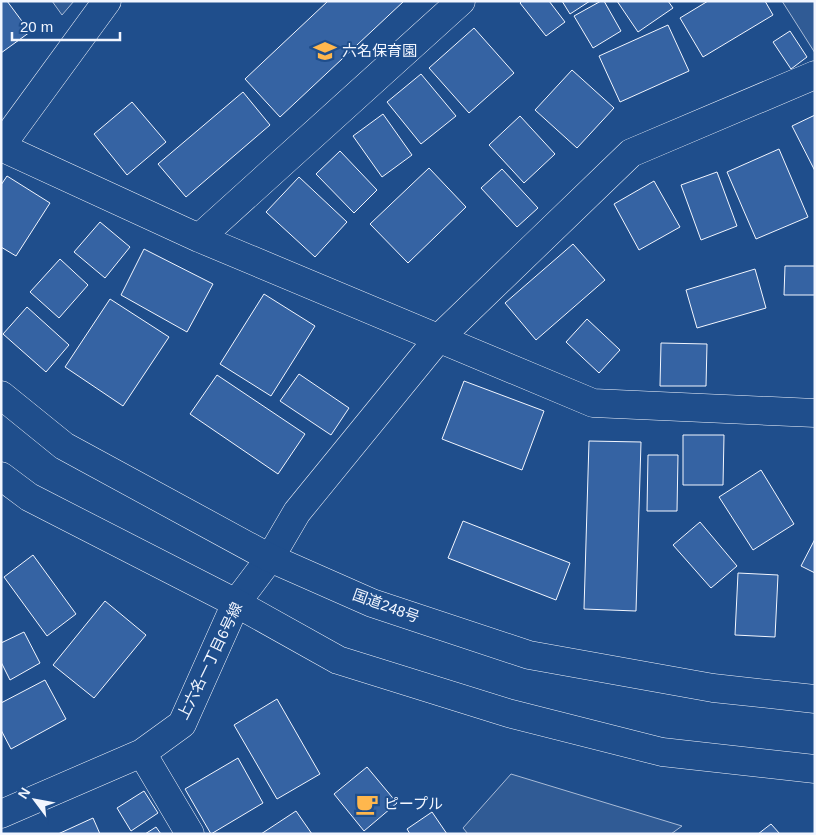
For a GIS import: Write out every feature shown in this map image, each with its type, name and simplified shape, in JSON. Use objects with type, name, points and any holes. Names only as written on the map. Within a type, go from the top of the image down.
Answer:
[{"type":"main road","points":[[107,1],[1,146],[199,238],[593,403],[815,413]]},
{"type":"main road","points":[[199,238],[460,1]]},
{"type":"main road","name":"上六名一丁目6号線","points":[[1,814],[142,752],[182,724],[236,603],[270,558],[297,512],[438,339],[631,153],[815,75]]},
{"type":"main road","name":"国道248号","points":[[1,395],[64,446],[270,558],[372,603],[529,655],[713,688],[815,699]]},
{"type":"main road","points":[[1,476],[29,497],[236,603],[338,660],[508,713],[662,752],[815,769]]},
{"type":"main road","points":[[142,752],[190,834]]},
{"type":"shaded area","points":[[52,1],[74,1],[62,15]]},
{"type":"shaded area","points":[[782,1],[815,1],[815,53]]},
{"type":"shaded area","points":[[511,774],[682,826],[671,834],[468,834],[463,828]]},
{"type":"building","points":[[1,1],[7,1],[30,32],[1,53]]},
{"type":"building","points":[[328,1],[404,1],[280,117],[245,79]]},
{"type":"building","points":[[522,1],[549,1],[565,22],[546,36],[520,3]]},
{"type":"building","points":[[562,1],[590,1],[570,14]]},
{"type":"building","points":[[604,1],[621,31],[593,48],[574,16]]},
{"type":"building","points":[[617,1],[668,1],[673,8],[638,32]]},
{"type":"building","points":[[708,1],[765,1],[773,15],[703,57],[680,18]]},
{"type":"building","points":[[668,25],[689,71],[620,102],[599,56]]},
{"type":"building","points":[[474,28],[514,73],[469,113],[429,68]]},
{"type":"building","points":[[790,31],[807,57],[791,69],[773,42]]},
{"type":"building","points":[[572,70],[614,108],[577,148],[535,110]]},
{"type":"building","points":[[421,74],[456,116],[421,144],[387,102]]},
{"type":"building","points":[[243,92],[270,125],[186,197],[158,164]]},
{"type":"building","points":[[132,102],[166,142],[127,175],[94,134]]},
{"type":"building","points":[[383,114],[412,155],[382,177],[353,136]]},
{"type":"building","points":[[815,115],[815,171],[792,126]]},
{"type":"building","points":[[520,116],[555,154],[524,183],[489,145]]},
{"type":"building","points":[[779,149],[808,217],[756,239],[727,172]]},
{"type":"building","points":[[340,151],[377,190],[354,213],[316,174]]},
{"type":"building","points":[[429,168],[466,207],[408,263],[370,224]]},
{"type":"building","points":[[502,169],[538,208],[517,227],[481,188]]},
{"type":"building","points":[[717,172],[737,226],[701,240],[681,185]]},
{"type":"building","points":[[7,176],[50,203],[16,256],[1,247],[1,185]]},
{"type":"building","points":[[299,177],[347,222],[315,257],[266,212]]},
{"type":"building","points":[[654,181],[680,227],[639,250],[614,204]]},
{"type":"building","points":[[100,222],[130,247],[105,278],[74,252]]},
{"type":"building","points":[[573,244],[605,280],[536,340],[505,303]]},
{"type":"building","points":[[144,249],[213,284],[187,332],[121,295]]},
{"type":"building","points":[[60,259],[88,285],[59,318],[30,292]]},
{"type":"building","points":[[785,266],[815,266],[815,295],[784,295]]},
{"type":"building","points":[[755,269],[766,308],[697,328],[686,290]]},
{"type":"building","points":[[264,294],[315,326],[271,396],[220,364]]},
{"type":"building","points":[[110,299],[169,337],[123,406],[65,367]]},
{"type":"building","points":[[27,307],[69,345],[46,372],[3,334]]},
{"type":"building","points":[[587,319],[620,350],[599,373],[566,342]]},
{"type":"building","points":[[661,343],[707,344],[706,386],[660,386]]},
{"type":"building","points":[[299,374],[349,408],[331,435],[280,401]]},
{"type":"building","points":[[217,375],[305,434],[278,474],[190,414]]},
{"type":"building","points":[[464,381],[544,411],[522,470],[442,439]]},
{"type":"building","points":[[683,435],[724,435],[723,485],[683,485]]},
{"type":"building","points":[[589,441],[641,442],[636,611],[584,609]]},
{"type":"building","points":[[648,455],[678,455],[677,511],[647,511]]},
{"type":"building","points":[[761,470],[794,524],[753,550],[719,497]]},
{"type":"building","points":[[463,521],[570,563],[556,600],[448,558]]},
{"type":"building","points":[[700,522],[737,566],[711,588],[673,545]]},
{"type":"building","points":[[815,539],[815,573],[801,566]]},
{"type":"building","points":[[33,555],[76,614],[47,636],[4,577]]},
{"type":"building","points":[[738,573],[778,575],[775,637],[735,635]]},
{"type":"building","points":[[105,601],[146,635],[94,698],[53,665]]},
{"type":"building","points":[[24,632],[40,663],[10,680],[1,662],[1,643]]},
{"type":"building","points":[[45,680],[66,719],[11,749],[1,730],[1,703]]},
{"type":"building","points":[[277,699],[320,774],[277,799],[234,725]]},
{"type":"building","points":[[238,758],[263,803],[211,834],[185,789]]},
{"type":"building","points":[[367,767],[397,803],[364,831],[334,794]]},
{"type":"building","points":[[144,791],[158,813],[131,831],[117,808]]},
{"type":"building","points":[[296,811],[312,834],[261,834]]},
{"type":"building","points":[[432,812],[447,834],[410,834],[407,829]]},
{"type":"building","points":[[93,818],[100,834],[58,834]]},
{"type":"building","points":[[771,824],[780,834],[758,834]]},
{"type":"building","points":[[156,827],[161,834],[145,834]]},
{"type":"place","name":"六名保育園","points":[[325,51]]},
{"type":"place","name":"ピープル","points":[[367,804]]}]
